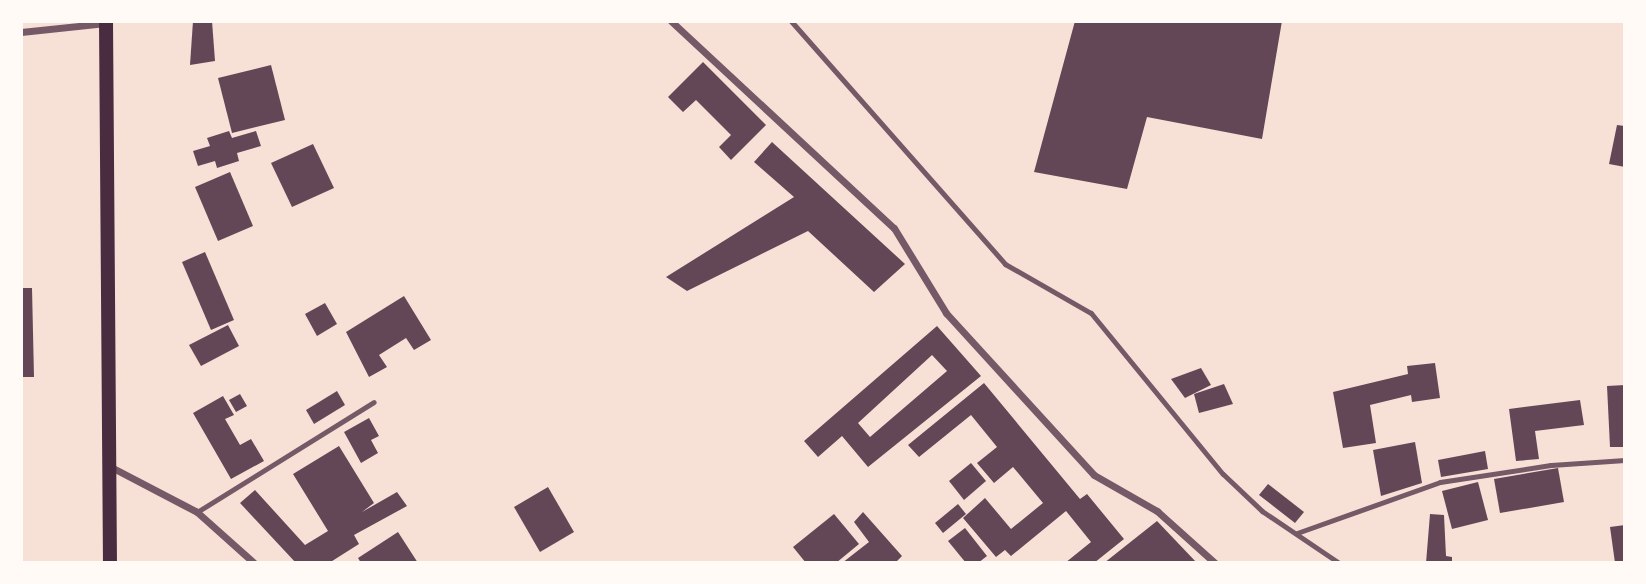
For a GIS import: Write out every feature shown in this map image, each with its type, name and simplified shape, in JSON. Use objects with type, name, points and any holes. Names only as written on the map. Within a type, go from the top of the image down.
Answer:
[{"type":"main road","points":[[106,22],[107,466],[110,563]]},
{"type":"street","points":[[671,21],[894,228],[946,313],[1094,475],[1157,511],[1215,563]]},
{"type":"street","points":[[21,32],[106,22]]},
{"type":"street","points":[[107,466],[197,512],[254,563]]},
{"type":"lane","points":[[792,21],[1005,264],[1091,313],[1223,474],[1262,511],[1339,563]]},
{"type":"lane","points":[[197,512],[374,402]]},
{"type":"lane","points":[[1297,533],[1440,482],[1551,464],[1625,460]]},
{"type":"building","points":[[193,21],[212,21],[215,61],[190,65]]},
{"type":"building","points":[[1075,21],[1282,21],[1262,139],[1147,117],[1127,189],[1034,172]]},
{"type":"building","points":[[703,62],[766,125],[731,160],[719,147],[731,135],[696,100],[683,112],[668,97]]},
{"type":"building","points":[[271,65],[285,120],[232,133],[218,78]]},
{"type":"building","points":[[1617,125],[1625,126],[1625,167],[1609,164]]},
{"type":"building","points":[[229,131],[232,138],[256,131],[261,146],[237,153],[239,161],[217,168],[215,161],[198,166],[193,151],[210,146],[207,138]]},
{"type":"building","points":[[772,142],[905,264],[874,292],[808,231],[687,291],[666,277],[794,197],[754,162]]},
{"type":"building","points":[[313,144],[334,188],[292,207],[271,163]]},
{"type":"building","points":[[230,172],[253,226],[218,241],[195,187]]},
{"type":"building","points":[[205,252],[234,320],[211,330],[182,262]]},
{"type":"building","points":[[21,288],[32,288],[34,377],[21,377]]},
{"type":"building","points":[[404,296],[431,340],[414,350],[406,338],[379,355],[387,367],[369,377],[346,332]]},
{"type":"building","points":[[325,303],[337,324],[317,336],[305,314]]},
{"type":"building","points":[[228,325],[239,346],[201,366],[189,345]]},
{"type":"building","points":[[937,326],[981,376],[868,467],[842,436],[818,457],[804,441]],"holes":[[[932,355],[947,371],[870,437],[858,423]]]},
{"type":"building","points":[[1435,363],[1440,398],[1412,402],[1411,395],[1370,405],[1376,443],[1343,448],[1333,392],[1408,374],[1407,366]]},
{"type":"building","points":[[1201,368],[1211,385],[1185,398],[1171,379]]},
{"type":"building","points":[[984,383],[1080,499],[1087,494],[1124,539],[1094,563],[1065,563],[1091,542],[1066,511],[1011,556],[1005,550],[996,557],[963,518],[985,498],[1011,529],[1043,503],[1013,467],[994,483],[977,463],[997,447],[971,415],[919,457],[908,445]]},
{"type":"building","points":[[1224,384],[1233,404],[1199,413],[1194,394]]},
{"type":"building","points":[[1625,385],[1625,447],[1610,447],[1607,386]]},
{"type":"building","points":[[337,391],[345,405],[314,424],[306,410]]},
{"type":"building","points":[[240,394],[247,406],[236,412],[229,400]]},
{"type":"building","points":[[223,396],[234,415],[225,419],[240,445],[251,439],[264,461],[231,479],[193,413]]},
{"type":"building","points":[[1580,400],[1584,425],[1535,431],[1539,459],[1516,461],[1509,409]]},
{"type":"building","points":[[369,418],[379,436],[371,440],[378,453],[361,463],[344,432]]},
{"type":"building","points":[[1415,442],[1422,483],[1381,496],[1373,450]]},
{"type":"building","points":[[339,446],[374,503],[362,512],[397,492],[407,506],[354,535],[359,544],[329,563],[296,563],[240,503],[255,490],[305,545],[328,531],[293,474]]},
{"type":"building","points":[[1485,451],[1488,469],[1441,477],[1438,460]]},
{"type":"building","points":[[971,463],[986,481],[964,500],[949,481]]},
{"type":"building","points":[[1558,468],[1564,502],[1500,513],[1494,479]]},
{"type":"building","points":[[1478,482],[1488,520],[1452,529],[1442,491]]},
{"type":"building","points":[[1268,484],[1304,512],[1295,523],[1259,495]]},
{"type":"building","points":[[548,487],[574,532],[540,552],[514,507]]},
{"type":"building","points":[[958,504],[966,514],[943,533],[935,523]]},
{"type":"building","points":[[863,512],[902,556],[895,563],[842,563],[869,542],[854,522]]},
{"type":"building","points":[[834,514],[859,544],[836,563],[806,563],[793,547]]},
{"type":"building","points":[[1430,514],[1444,515],[1446,556],[1452,557],[1452,563],[1426,563]]},
{"type":"building","points":[[1157,521],[1197,563],[1104,563]]},
{"type":"building","points":[[1625,525],[1625,563],[1615,563],[1610,527]]},
{"type":"building","points":[[965,528],[987,556],[978,563],[966,563],[948,541]]},
{"type":"building","points":[[398,532],[418,563],[361,563],[358,558]]}]
